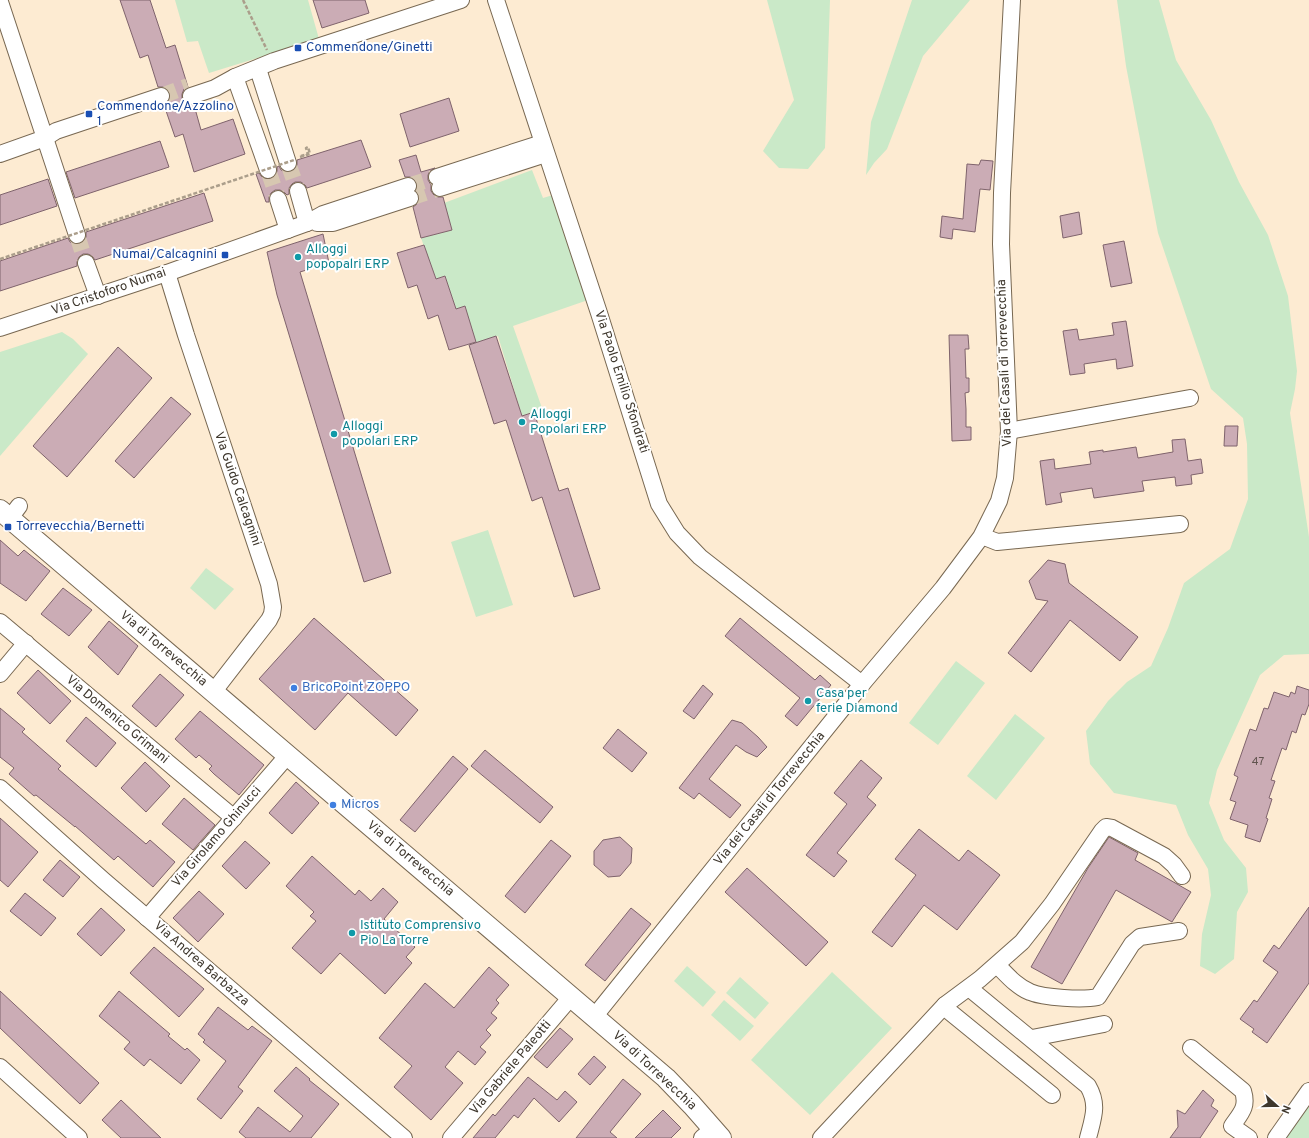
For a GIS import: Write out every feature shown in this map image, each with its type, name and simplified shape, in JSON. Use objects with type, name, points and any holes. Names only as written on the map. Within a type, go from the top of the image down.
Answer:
[{"type":"main road","name":"Via di Torrevecchia","points":[[10,511],[288,755],[666,1078],[712,1135]]},
{"type":"street","points":[[189,91],[215,88],[235,77],[258,69],[274,61],[461,0]]},
{"type":"street","name":"Via Paolo Emilio Sfondrati","points":[[496,0],[602,320],[659,504],[677,533],[700,557],[862,684]]},
{"type":"street","name":"Via dei Casali di Torrevecchia","points":[[594,1017],[862,684],[943,588],[982,536],[993,515],[1005,478],[1009,431],[1001,244],[1002,193],[1012,0]]},
{"type":"street","points":[[0,2],[77,235]]},
{"type":"street","points":[[258,69],[291,161]]},
{"type":"street","points":[[235,77],[268,170]]},
{"type":"street","points":[[0,154],[45,138],[56,131],[163,101]]},
{"type":"street","points":[[439,182],[544,148]]},
{"type":"street","points":[[298,191],[307,223]]},
{"type":"street","name":"Via Cristoforo Numai","points":[[0,328],[167,273],[307,223],[323,214],[409,192]]},
{"type":"street","points":[[278,199],[288,230]]},
{"type":"street","points":[[86,263],[98,296]]},
{"type":"street","name":"Via Guido Calcagnini","points":[[167,273],[186,335],[269,584],[272,600],[272,614],[266,626],[214,691]]},
{"type":"street","points":[[1009,431],[1190,398]]},
{"type":"street","points":[[982,536],[997,542],[1180,524]]},
{"type":"street","name":"Via Domenico Grimani","points":[[0,622],[234,818]]},
{"type":"street","points":[[0,674],[26,643]]},
{"type":"street","name":"Via Girolamo Ghinucci","points":[[147,918],[288,755]]},
{"type":"street","name":"Via Andrea Barbazza","points":[[0,788],[103,880],[404,1138]]},
{"type":"street","points":[[821,1138],[945,1005],[997,965],[1022,942],[1052,904],[1106,827],[1112,828],[1164,856],[1174,865],[1182,876]]},
{"type":"street","points":[[997,965],[1014,982],[1030,992],[1056,997],[1088,999],[1098,997],[1132,944],[1140,937],[1179,931]]},
{"type":"street","points":[[968,988],[1032,1038],[1088,1086],[1094,1095],[1096,1108],[1088,1138]]},
{"type":"street","name":"Via Gabriele Paleotti","points":[[451,1138],[571,997]]},
{"type":"street","points":[[945,1005],[950,1012],[1052,1095]]},
{"type":"street","points":[[1032,1038],[1104,1024]]},
{"type":"street","points":[[1191,1048],[1243,1091],[1246,1101],[1243,1111],[1228,1132],[1249,1138]]},
{"type":"street","points":[[0,1067],[79,1138]]},
{"type":"street","points":[[1276,1138],[1309,1091]]},
{"type":"path","points":[[243,0],[265,47],[274,61]]},
{"type":"path","points":[[0,259],[291,161]]},
{"type":"green space","points":[[175,0],[308,0],[319,39],[209,73],[198,41],[187,42]]},
{"type":"green space","points":[[767,0],[830,0],[825,148],[808,169],[779,168],[763,151],[794,100]]},
{"type":"green space","points":[[912,0],[970,0],[923,56],[887,149],[874,163],[866,175],[871,122]]},
{"type":"green space","points":[[1117,0],[1159,0],[1176,60],[1211,120],[1239,182],[1268,235],[1288,296],[1297,371],[1290,413],[1309,537],[1309,654],[1284,655],[1260,675],[1217,770],[1209,803],[1224,840],[1246,868],[1248,892],[1237,912],[1234,959],[1215,974],[1200,966],[1202,934],[1211,895],[1208,869],[1188,835],[1176,805],[1114,793],[1090,764],[1086,731],[1108,701],[1127,682],[1151,666],[1168,628],[1184,583],[1230,549],[1248,499],[1247,444],[1243,418],[1211,389],[1158,233],[1126,66]]},
{"type":"green space","points":[[532,170],[543,198],[553,195],[588,300],[513,326],[542,408],[522,416],[498,336],[476,343],[465,307],[456,309],[445,276],[436,279],[421,238],[452,230],[444,203]]},
{"type":"green space","points":[[62,332],[73,339],[88,354],[0,456],[0,352]]},
{"type":"green space","points":[[488,530],[513,605],[476,617],[451,542]]},
{"type":"green space","points":[[206,568],[234,589],[215,610],[190,588]]},
{"type":"green space","points":[[956,661],[985,683],[938,745],[909,723]]},
{"type":"green space","points":[[1015,714],[1045,738],[996,800],[967,776]]},
{"type":"green space","points":[[687,966],[716,992],[703,1007],[674,981]]},
{"type":"green space","points":[[832,972],[892,1028],[810,1115],[751,1060]]},
{"type":"green space","points":[[740,977],[769,1003],[755,1019],[726,993]]},
{"type":"green space","points":[[724,1000],[754,1026],[740,1041],[711,1015]]},
{"type":"green space","points":[[1309,1105],[1309,1138],[1284,1138]]},
{"type":"building","points":[[120,0],[150,0],[166,48],[175,45],[188,87],[184,89],[182,99],[189,105],[194,105],[201,130],[233,119],[245,154],[194,172],[183,134],[175,137],[164,105],[168,103],[170,93],[163,87],[158,87],[148,55],[140,58]]},
{"type":"building","points":[[313,0],[365,0],[369,13],[322,28]]},
{"type":"building","points":[[449,98],[459,131],[410,147],[400,114]]},
{"type":"building","points":[[361,140],[371,167],[307,188],[301,182],[295,182],[289,188],[289,194],[287,195],[280,190],[275,190],[269,197],[269,202],[266,202],[256,174],[259,173],[266,179],[271,179],[275,176],[277,167],[279,166],[281,170],[290,172],[295,169],[297,160]]},
{"type":"building","points":[[160,141],[169,167],[75,198],[66,172]]},
{"type":"building","points":[[416,155],[421,172],[435,168],[430,171],[428,175],[431,191],[438,197],[443,197],[452,230],[421,238],[413,207],[419,200],[419,195],[416,191],[417,183],[410,177],[405,177],[399,160]]},
{"type":"building","points":[[981,160],[993,161],[990,190],[980,189],[975,232],[953,229],[952,239],[940,237],[942,216],[963,219],[967,164],[979,165]]},
{"type":"building","points":[[48,179],[57,206],[0,225],[0,195]]},
{"type":"building","points":[[204,193],[213,221],[95,260],[88,254],[83,254],[79,257],[77,266],[0,291],[0,261],[68,238],[70,242],[80,244],[84,242],[86,232]]},
{"type":"building","points":[[1079,212],[1082,234],[1063,238],[1060,216]]},
{"type":"building","name":"Alloggi popolari ERP","points":[[323,234],[329,263],[300,272],[391,573],[364,582],[277,295],[267,252]]},
{"type":"building","points":[[1124,241],[1132,283],[1111,287],[1103,245]]},
{"type":"building","points":[[424,245],[436,279],[445,276],[456,309],[465,306],[476,342],[449,350],[438,315],[428,319],[417,285],[408,288],[397,253]]},
{"type":"building","points":[[1126,321],[1133,366],[1117,369],[1116,359],[1084,364],[1085,373],[1070,375],[1063,331],[1077,329],[1079,340],[1114,335],[1112,323]]},
{"type":"building","points":[[949,335],[968,335],[969,349],[965,349],[966,378],[969,378],[969,392],[965,393],[966,427],[971,427],[971,440],[952,441]]},
{"type":"building","name":"Alloggi Popolari ERP","points":[[496,336],[522,416],[534,412],[559,491],[568,488],[600,589],[574,597],[542,497],[532,501],[506,420],[494,424],[469,345]]},
{"type":"building","points":[[118,347],[152,378],[67,477],[33,446]]},
{"type":"building","points":[[171,397],[191,414],[134,478],[115,461]]},
{"type":"building","points":[[1225,426],[1238,426],[1237,446],[1224,446]]},
{"type":"building","points":[[1185,439],[1188,461],[1201,459],[1203,473],[1191,475],[1192,484],[1176,486],[1175,477],[1142,481],[1144,491],[1094,498],[1092,488],[1060,493],[1062,502],[1046,505],[1040,461],[1054,459],[1055,469],[1091,464],[1089,452],[1103,450],[1103,452],[1136,447],[1138,458],[1173,452],[1172,440]]},
{"type":"building","points":[[0,540],[18,556],[24,550],[50,571],[26,601],[0,583]]},
{"type":"building","points":[[1048,560],[1065,564],[1069,583],[1138,637],[1120,661],[1070,620],[1031,672],[1008,653],[1048,601],[1036,599],[1029,581]]},
{"type":"building","points":[[63,588],[92,610],[69,636],[41,614]]},
{"type":"building","points":[[314,618],[418,710],[396,736],[348,693],[315,730],[259,679]]},
{"type":"building","points":[[740,618],[815,680],[820,675],[831,685],[797,726],[785,716],[800,698],[725,636]]},
{"type":"building","points":[[109,621],[138,646],[118,675],[88,647]]},
{"type":"building","points":[[38,670],[71,701],[50,724],[17,693]]},
{"type":"building","points":[[160,674],[184,695],[156,727],[132,706]]},
{"type":"building","points":[[703,685],[713,694],[694,719],[683,711]]},
{"type":"building","points":[[1297,686],[1309,690],[1309,704],[1305,715],[1302,714],[1296,733],[1292,731],[1286,750],[1282,748],[1271,780],[1275,781],[1269,798],[1272,799],[1266,818],[1268,819],[1260,842],[1245,837],[1248,825],[1230,819],[1236,802],[1230,800],[1238,777],[1234,775],[1250,729],[1256,731],[1264,708],[1268,709],[1274,692],[1289,697],[1291,692],[1295,694]]},
{"type":"building","points":[[0,708],[25,729],[22,732],[61,766],[58,769],[146,844],[150,840],[175,862],[153,887],[118,856],[114,860],[75,826],[36,795],[34,796],[9,774],[14,768],[0,757]]},
{"type":"building","points":[[200,711],[264,765],[239,795],[209,769],[212,766],[199,755],[196,758],[175,739]]},
{"type":"building","points":[[86,717],[116,743],[96,767],[66,741]]},
{"type":"building","points":[[732,720],[742,723],[767,747],[757,757],[736,745],[709,779],[741,805],[730,818],[699,793],[694,799],[679,788]]},
{"type":"building","points":[[618,729],[647,753],[632,772],[603,748]]},
{"type":"building","points":[[485,750],[553,807],[540,823],[471,766]]},
{"type":"building","points":[[453,756],[468,769],[415,832],[400,820]]},
{"type":"building","points":[[861,760],[882,778],[867,797],[876,805],[837,853],[847,861],[834,877],[806,855],[847,804],[834,793]]},
{"type":"building","points":[[145,762],[170,786],[146,812],[121,788]]},
{"type":"building","points":[[296,782],[319,803],[292,834],[269,813]]},
{"type":"building","points":[[184,798],[215,825],[193,850],[162,824]]},
{"type":"building","points":[[0,818],[38,852],[8,887],[0,880]]},
{"type":"building","points":[[919,829],[959,861],[968,850],[1000,875],[957,930],[924,905],[892,947],[872,932],[916,875],[895,859]]},
{"type":"building","points":[[620,837],[632,848],[631,863],[620,876],[608,877],[594,865],[594,851],[603,840]]},
{"type":"building","points":[[1109,837],[1138,853],[1135,860],[1191,892],[1172,922],[1116,890],[1062,984],[1031,967],[1088,868]]},
{"type":"building","points":[[551,840],[571,856],[525,913],[505,896]]},
{"type":"building","points":[[245,841],[270,863],[246,889],[222,866]]},
{"type":"building","name":"Istituto Comprensivo Pio La Torre","points":[[312,856],[355,895],[359,890],[371,901],[383,888],[398,902],[384,919],[415,947],[406,957],[412,963],[385,994],[340,953],[321,974],[292,948],[316,921],[310,916],[314,912],[286,886]]},
{"type":"building","points":[[60,860],[80,877],[63,897],[43,880]]},
{"type":"building","points":[[747,868],[828,942],[806,966],[725,892]]},
{"type":"building","points":[[199,891],[224,914],[198,942],[173,918]]},
{"type":"building","points":[[25,893],[56,918],[41,936],[10,911]]},
{"type":"building","points":[[1309,907],[1309,983],[1267,1043],[1252,1032],[1254,1029],[1240,1019],[1254,1000],[1257,1002],[1278,972],[1263,961],[1274,945],[1279,949]]},
{"type":"building","points":[[101,908],[125,930],[101,956],[77,934]]},
{"type":"building","points":[[631,908],[651,924],[605,981],[585,965]]},
{"type":"building","points":[[154,947],[204,989],[179,1017],[130,973]]},
{"type":"building","points":[[489,967],[509,985],[496,1000],[499,1003],[491,1013],[497,1018],[486,1030],[491,1035],[480,1047],[486,1052],[475,1065],[458,1051],[445,1067],[463,1083],[431,1120],[394,1087],[412,1066],[379,1038],[425,983],[454,1008]]},
{"type":"building","points":[[0,991],[99,1083],[80,1104],[0,1028]]},
{"type":"building","points":[[119,991],[170,1034],[168,1036],[185,1050],[187,1048],[200,1060],[181,1084],[150,1059],[144,1066],[124,1049],[130,1042],[99,1016]]},
{"type":"building","points":[[218,1007],[248,1030],[252,1026],[272,1041],[238,1087],[243,1091],[221,1119],[197,1099],[226,1061],[203,1042],[205,1040],[198,1034]]},
{"type":"building","points":[[560,1028],[573,1039],[547,1068],[534,1057]]},
{"type":"building","points":[[594,1056],[606,1067],[590,1085],[578,1074]]},
{"type":"building","points":[[296,1067],[310,1079],[309,1080],[339,1104],[311,1138],[246,1138],[239,1132],[258,1107],[290,1132],[303,1116],[274,1091]]},
{"type":"building","points":[[528,1077],[557,1100],[565,1091],[577,1102],[559,1122],[534,1098],[518,1118],[514,1115],[495,1138],[473,1138],[493,1114],[495,1116]]},
{"type":"building","points":[[623,1079],[641,1094],[610,1132],[617,1138],[576,1138]]},
{"type":"building","points":[[1203,1090],[1214,1100],[1211,1106],[1218,1111],[1200,1138],[1170,1138],[1178,1127],[1177,1110],[1185,1114]]},
{"type":"building","points":[[121,1100],[161,1138],[121,1138],[102,1120]]},
{"type":"building","points":[[663,1110],[681,1128],[671,1138],[635,1138]]},
{"type":"tunnel","points":[[161,96],[188,86]]},
{"type":"tunnel","points":[[288,163],[298,191]]},
{"type":"tunnel","points":[[268,170],[278,199]]},
{"type":"tunnel","points":[[408,186],[437,177]]},
{"type":"tunnel","points":[[410,198],[440,188]]},
{"type":"tunnel","points":[[77,235],[86,263]]},
{"type":"place","name":"Commendone/Ginetti","points":[[298,48]]},
{"type":"place","name":"Commendone/Azzolino 1","points":[[89,114]]},
{"type":"place","name":"Numai/Calcagnini","points":[[225,255]]},
{"type":"place","name":"Alloggi popopalri ERP","points":[[298,257]]},
{"type":"place","name":"Alloggi Popolari ERP","points":[[522,422]]},
{"type":"place","name":"Alloggi popolari ERP","points":[[334,434]]},
{"type":"place","name":"Torrevecchia/Bernetti","points":[[8,527]]},
{"type":"place","name":"BricoPoint ZOPPO","points":[[294,688]]},
{"type":"place","name":"Casa per ferie Diamond","points":[[808,701]]},
{"type":"place","name":"Micros","points":[[333,805]]},
{"type":"place","name":"Istituto Comprensivo Pio La Torre","points":[[352,933]]}]
